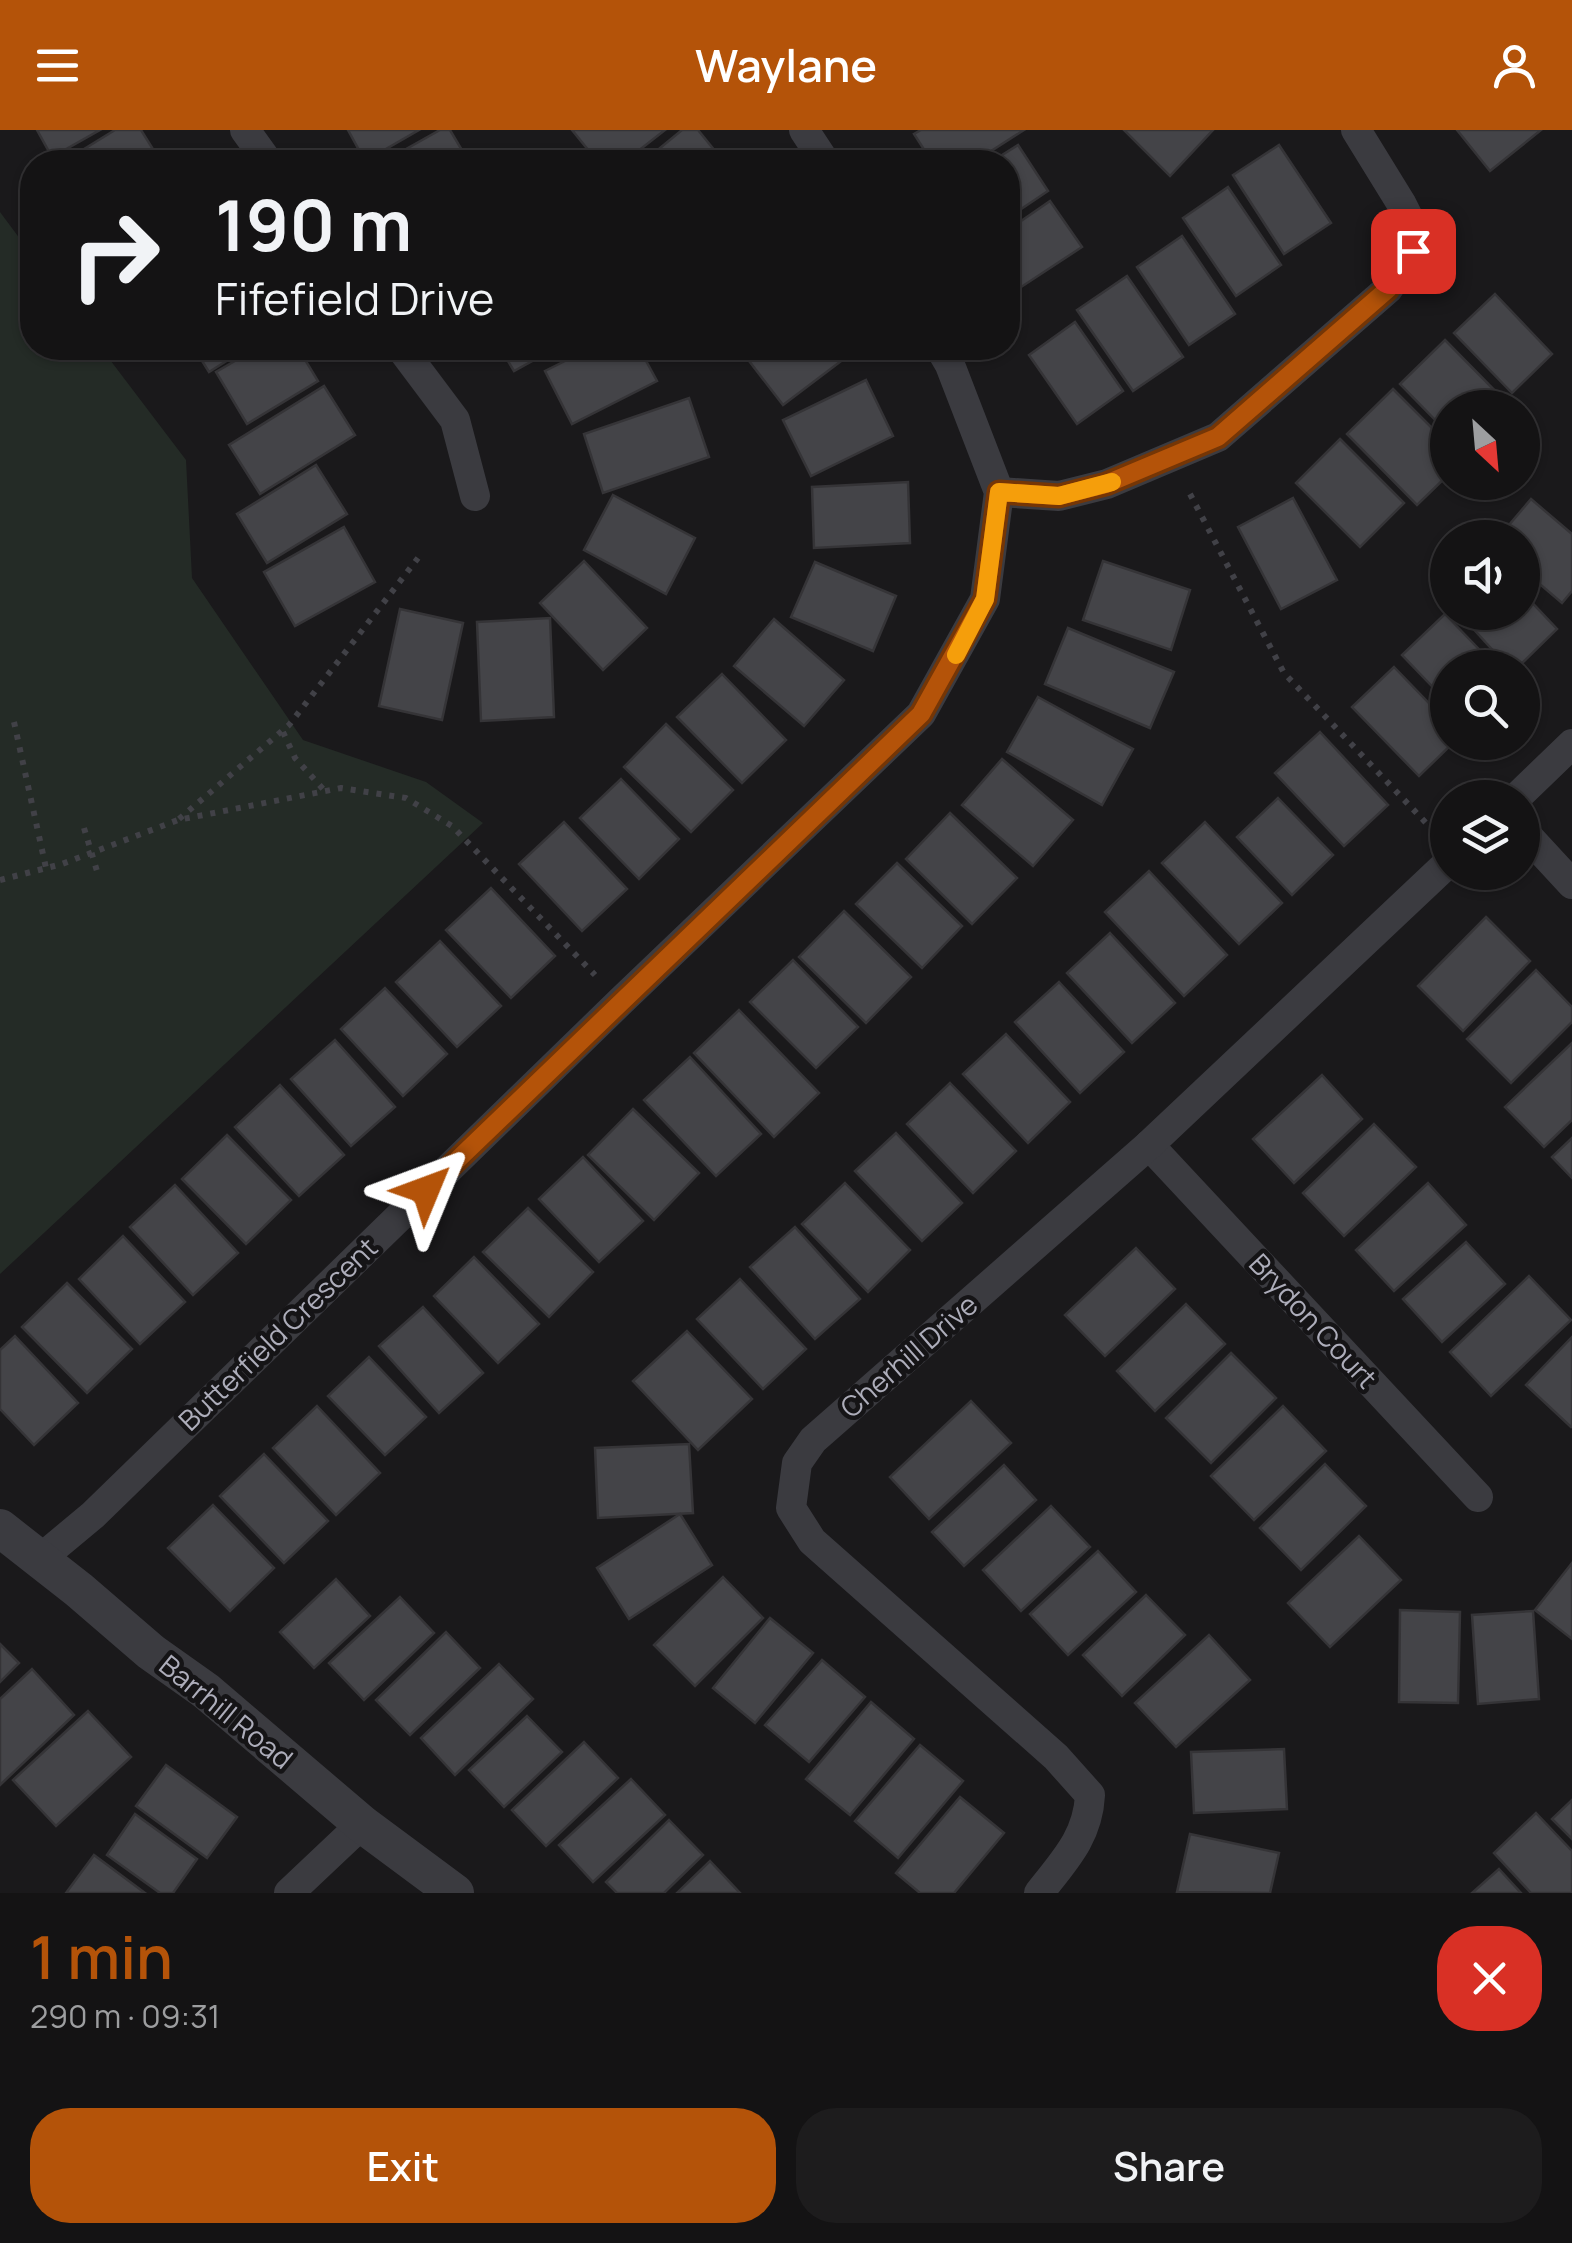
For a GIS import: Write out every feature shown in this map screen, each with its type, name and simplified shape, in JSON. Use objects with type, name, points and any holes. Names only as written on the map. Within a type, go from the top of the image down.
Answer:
[{"type":"street","points":[[999,492],[1059,496],[1106,484],[1218,437],[1388,289],[1413,251],[1414,229],[1356,130]]},
{"type":"street","points":[[411,360],[455,420],[474,496]]},
{"type":"street","name":"Butterfield Crescent","points":[[39,1560],[92,1515],[921,714],[985,599],[999,492],[947,360]]},
{"type":"street","points":[[1535,780],[1572,744]]},
{"type":"street","points":[[1540,849],[1572,884]]},
{"type":"street","name":"Cherhill Drive","points":[[1039,1893],[1082,1836],[1089,1816],[1090,1795],[1056,1757],[812,1541],[791,1508],[797,1463],[813,1440],[1149,1145],[1430,880]]},
{"type":"street","name":"Brydon Court","points":[[1149,1145],[1478,1497]]},
{"type":"street","name":"Barrhill Road","points":[[0,1528],[151,1652],[206,1690],[362,1824],[456,1893]]},
{"type":"street","points":[[289,1893],[362,1824]]},
{"type":"path","points":[[1190,494],[1284,673],[1426,824]]},
{"type":"path","points":[[178,820],[282,731],[418,558]]},
{"type":"path","points":[[14,722],[46,868]]},
{"type":"path","points":[[282,731],[295,758],[325,791]]},
{"type":"path","points":[[0,880],[91,853],[178,820],[341,788],[406,798],[452,826],[596,975]]},
{"type":"path","points":[[84,828],[97,871]]},
{"type":"shaded area","points":[[0,212],[20,239],[20,360],[110,360],[186,460],[192,578],[303,740],[426,782],[483,823],[0,1274]]},
{"type":"building","points":[[37,130],[100,130],[64,150],[48,150]]},
{"type":"building","points":[[115,130],[141,130],[154,150],[82,150]]},
{"type":"building","points":[[348,130],[419,130],[384,150],[359,150]]},
{"type":"building","points":[[440,130],[450,130],[462,150],[404,150]]},
{"type":"building","points":[[572,130],[665,130],[639,150],[588,150]]},
{"type":"building","points":[[682,130],[698,130],[714,150],[658,150]]},
{"type":"building","points":[[921,130],[1024,130],[993,150],[924,150],[914,134]]},
{"type":"building","points":[[1124,130],[1213,130],[1170,176]]},
{"type":"building","points":[[1457,130],[1541,130],[1490,171]]},
{"type":"building","points":[[1018,145],[1048,191],[1020,210],[1020,150],[1010,150]]},
{"type":"building","points":[[1279,145],[1331,223],[1284,254],[1233,175]]},
{"type":"building","points":[[1228,187],[1281,265],[1236,296],[1183,218]]},
{"type":"building","points":[[1050,201],[1082,247],[1020,288],[1020,222]]},
{"type":"building","points":[[1182,236],[1235,314],[1189,345],[1137,267]]},
{"type":"building","points":[[1127,276],[1183,357],[1133,391],[1077,310]]},
{"type":"building","points":[[1495,294],[1552,354],[1515,390],[1509,390],[1454,333]]},
{"type":"building","points":[[1075,322],[1123,391],[1077,424],[1029,355]]},
{"type":"building","points":[[1445,340],[1494,390],[1430,390],[1430,415],[1400,384]]},
{"type":"building","points":[[202,360],[228,360],[209,372]]},
{"type":"building","points":[[236,360],[305,360],[318,381],[247,424],[216,372]]},
{"type":"building","points":[[507,360],[534,360],[514,371]]},
{"type":"building","points":[[567,360],[646,360],[657,381],[572,424],[545,371]]},
{"type":"building","points":[[748,360],[842,360],[783,405]]},
{"type":"building","points":[[866,380],[893,436],[811,476],[783,420]]},
{"type":"building","points":[[324,386],[355,435],[260,494],[229,445]]},
{"type":"building","points":[[1393,389],[1430,426],[1430,492],[1417,505],[1347,434]]},
{"type":"building","points":[[689,398],[709,457],[603,493],[584,434]]},
{"type":"building","points":[[1340,439],[1404,503],[1360,547],[1296,483]]},
{"type":"building","points":[[316,465],[347,514],[267,563],[237,514]]},
{"type":"building","points":[[908,482],[910,543],[814,548],[812,487]]},
{"type":"building","points":[[613,495],[695,538],[666,594],[584,550]]},
{"type":"building","points":[[1293,498],[1337,580],[1281,609],[1238,527]]},
{"type":"building","points":[[1532,500],[1572,534],[1572,591],[1562,603],[1540,584],[1540,520],[1513,520]]},
{"type":"building","points":[[344,527],[375,582],[295,626],[264,572]]},
{"type":"building","points":[[584,561],[647,628],[603,670],[540,603]]},
{"type":"building","points":[[1103,561],[1190,590],[1171,650],[1083,620]]},
{"type":"building","points":[[815,562],[896,596],[873,651],[791,617]]},
{"type":"building","points":[[400,609],[463,623],[442,720],[379,706]]},
{"type":"building","points":[[1540,611],[1557,629],[1535,650],[1493,650],[1474,630],[1540,630]]},
{"type":"building","points":[[550,618],[554,717],[481,721],[477,622]]},
{"type":"building","points":[[774,619],[844,680],[804,726],[734,666]]},
{"type":"building","points":[[1068,628],[1174,672],[1150,728],[1045,684]]},
{"type":"building","points":[[1430,628],[1460,630],[1480,650],[1430,650],[1430,684],[1402,655]]},
{"type":"building","points":[[1394,667],[1430,704],[1430,760],[1435,760],[1419,776],[1352,707]]},
{"type":"building","points":[[722,674],[786,740],[742,783],[677,717]]},
{"type":"building","points":[[1038,697],[1133,749],[1102,805],[1007,752]]},
{"type":"building","points":[[666,724],[733,790],[691,832],[624,767]]},
{"type":"building","points":[[1320,732],[1388,805],[1344,846],[1275,773]]},
{"type":"building","points":[[1002,759],[1073,820],[1033,866],[962,805]]},
{"type":"building","points":[[621,779],[679,839],[639,879],[580,818]]},
{"type":"building","points":[[1278,798],[1333,855],[1292,895],[1237,837]]},
{"type":"building","points":[[950,813],[1017,878],[972,924],[906,859]]},
{"type":"building","points":[[564,822],[627,889],[582,931],[519,864]]},
{"type":"building","points":[[1205,822],[1282,903],[1239,944],[1162,863]]},
{"type":"building","points":[[897,863],[962,926],[922,968],[856,904]]},
{"type":"building","points":[[1149,871],[1227,955],[1184,996],[1105,912]]},
{"type":"building","points":[[491,888],[555,956],[511,998],[446,930]]},
{"type":"building","points":[[844,911],[911,977],[866,1023],[799,957]]},
{"type":"building","points":[[1486,917],[1530,961],[1463,1031],[1418,986]]},
{"type":"building","points":[[1110,933],[1175,1003],[1132,1043],[1067,973]]},
{"type":"building","points":[[440,941],[501,1006],[457,1047],[396,982]]},
{"type":"building","points":[[793,960],[858,1027],[816,1068],[750,1002]]},
{"type":"building","points":[[1536,970],[1572,1007],[1572,1022],[1511,1083],[1467,1039]]},
{"type":"building","points":[[1059,982],[1124,1052],[1080,1093],[1015,1022]]},
{"type":"building","points":[[385,988],[447,1054],[403,1096],[341,1029]]},
{"type":"building","points":[[739,1010],[819,1093],[774,1137],[694,1053]]},
{"type":"building","points":[[1006,1034],[1070,1102],[1028,1143],[963,1074]]},
{"type":"building","points":[[335,1040],[395,1107],[351,1146],[291,1079]]},
{"type":"building","points":[[1572,1043],[1572,1120],[1544,1147],[1505,1107]]},
{"type":"building","points":[[690,1057],[761,1134],[716,1176],[644,1100]]},
{"type":"building","points":[[1322,1075],[1362,1119],[1294,1183],[1253,1139]]},
{"type":"building","points":[[950,1083],[1016,1151],[973,1193],[907,1124]]},
{"type":"building","points":[[280,1085],[344,1155],[299,1196],[235,1127]]},
{"type":"building","points":[[633,1109],[699,1173],[654,1220],[588,1155]]},
{"type":"building","points":[[1374,1124],[1416,1167],[1344,1236],[1303,1193]]},
{"type":"building","points":[[896,1133],[962,1203],[922,1241],[855,1171]]},
{"type":"building","points":[[227,1135],[291,1200],[246,1244],[182,1179]]},
{"type":"building","points":[[1572,1138],[1572,1178],[1552,1157]]},
{"type":"building","points":[[583,1157],[643,1221],[599,1262],[539,1199]]},
{"type":"building","points":[[845,1183],[910,1250],[868,1292],[802,1224]]},
{"type":"building","points":[[1428,1183],[1466,1225],[1394,1291],[1356,1250]]},
{"type":"building","points":[[175,1185],[238,1253],[193,1295],[130,1227]]},
{"type":"building","points":[[528,1208],[593,1272],[549,1317],[483,1252]]},
{"type":"building","points":[[795,1227],[860,1299],[815,1339],[750,1267]]},
{"type":"building","points":[[123,1236],[185,1302],[140,1344],[79,1279]]},
{"type":"building","points":[[1466,1242],[1505,1284],[1442,1342],[1403,1299]]},
{"type":"building","points":[[1136,1248],[1175,1289],[1105,1356],[1065,1315]]},
{"type":"building","points":[[474,1257],[539,1324],[498,1363],[434,1296]]},
{"type":"building","points":[[1529,1276],[1571,1320],[1491,1396],[1450,1352]]},
{"type":"building","points":[[740,1279],[806,1349],[763,1389],[697,1319]]},
{"type":"building","points":[[67,1283],[132,1349],[87,1393],[22,1327]]},
{"type":"building","points":[[1186,1304],[1225,1344],[1155,1411],[1117,1371]]},
{"type":"building","points":[[423,1307],[483,1373],[439,1413],[379,1346]]},
{"type":"building","points":[[687,1331],[752,1399],[698,1450],[633,1381]]},
{"type":"building","points":[[15,1336],[78,1403],[34,1445],[0,1409],[0,1350]]},
{"type":"building","points":[[1572,1337],[1572,1426],[1571,1427],[1526,1385]]},
{"type":"building","points":[[1231,1353],[1276,1398],[1211,1463],[1166,1418]]},
{"type":"building","points":[[369,1357],[426,1417],[385,1455],[328,1396]]},
{"type":"building","points":[[971,1401],[1011,1443],[929,1519],[890,1477]]},
{"type":"building","points":[[317,1406],[380,1473],[336,1515],[273,1448]]},
{"type":"building","points":[[1283,1406],[1326,1451],[1254,1520],[1211,1476]]},
{"type":"building","points":[[689,1444],[693,1513],[598,1518],[595,1448]]},
{"type":"building","points":[[264,1454],[328,1521],[284,1563],[220,1496]]},
{"type":"building","points":[[1325,1464],[1366,1506],[1301,1570],[1260,1528]]},
{"type":"building","points":[[1004,1465],[1036,1500],[964,1566],[932,1532]]},
{"type":"building","points":[[213,1505],[274,1568],[230,1611],[168,1548]]},
{"type":"building","points":[[1051,1506],[1090,1547],[1021,1611],[983,1570]]},
{"type":"building","points":[[680,1514],[712,1565],[629,1619],[597,1568]]},
{"type":"building","points":[[1359,1536],[1401,1580],[1330,1647],[1288,1603]]},
{"type":"building","points":[[1098,1551],[1136,1592],[1068,1655],[1030,1614]]},
{"type":"building","points":[[1572,1563],[1572,1639],[1535,1610]]},
{"type":"building","points":[[723,1577],[763,1618],[695,1686],[654,1645]]},
{"type":"building","points":[[336,1579],[370,1616],[314,1668],[280,1632]]},
{"type":"building","points":[[1146,1595],[1185,1635],[1122,1696],[1083,1655]]},
{"type":"building","points":[[400,1597],[434,1633],[364,1700],[329,1663]]},
{"type":"building","points":[[1400,1610],[1460,1612],[1458,1703],[1399,1702]]},
{"type":"building","points":[[1533,1611],[1539,1699],[1478,1704],[1472,1615]]},
{"type":"building","points":[[770,1618],[813,1653],[755,1723],[713,1688]]},
{"type":"building","points":[[446,1632],[480,1668],[410,1735],[376,1700]]},
{"type":"building","points":[[1209,1635],[1250,1680],[1176,1747],[1135,1703]]},
{"type":"building","points":[[0,1644],[19,1663],[0,1682]]},
{"type":"building","points":[[822,1660],[865,1697],[809,1762],[765,1725]]},
{"type":"building","points":[[499,1664],[533,1699],[455,1775],[421,1738]]},
{"type":"building","points":[[32,1669],[74,1715],[0,1785],[0,1699]]},
{"type":"building","points":[[871,1702],[914,1739],[850,1815],[806,1779]]},
{"type":"building","points":[[88,1711],[131,1757],[56,1826],[13,1780]]},
{"type":"building","points":[[527,1716],[562,1752],[504,1807],[469,1770]]},
{"type":"building","points":[[584,1742],[618,1778],[546,1846],[512,1810]]},
{"type":"building","points":[[920,1745],[963,1781],[898,1858],[855,1821]]},
{"type":"building","points":[[1284,1749],[1287,1809],[1194,1813],[1191,1752]]},
{"type":"building","points":[[166,1765],[237,1817],[207,1858],[136,1806]]},
{"type":"building","points":[[631,1779],[665,1815],[593,1882],[559,1845]]},
{"type":"building","points":[[960,1797],[1004,1833],[954,1893],[920,1893],[896,1873]]},
{"type":"building","points":[[1572,1800],[1572,1839],[1552,1819]]},
{"type":"building","points":[[1536,1813],[1572,1851],[1572,1893],[1531,1893],[1494,1853]]},
{"type":"building","points":[[135,1814],[197,1859],[173,1893],[160,1893],[107,1855]]},
{"type":"building","points":[[669,1820],[703,1855],[664,1893],[617,1893],[606,1882]]},
{"type":"building","points":[[1190,1834],[1279,1853],[1270,1893],[1177,1892]]},
{"type":"building","points":[[94,1855],[145,1893],[66,1893]]},
{"type":"building","points":[[710,1861],[740,1893],[677,1893]]},
{"type":"building","points":[[1499,1869],[1521,1893],[1472,1893]]},
{"type":"slow traffic","points":[[956,655],[985,599],[999,492],[1059,496],[1112,482]]},
{"type":"route","points":[[426,1190],[921,714],[985,599],[999,492],[1059,496],[1106,484],[1218,437],[1388,289],[1413,251]]}]
